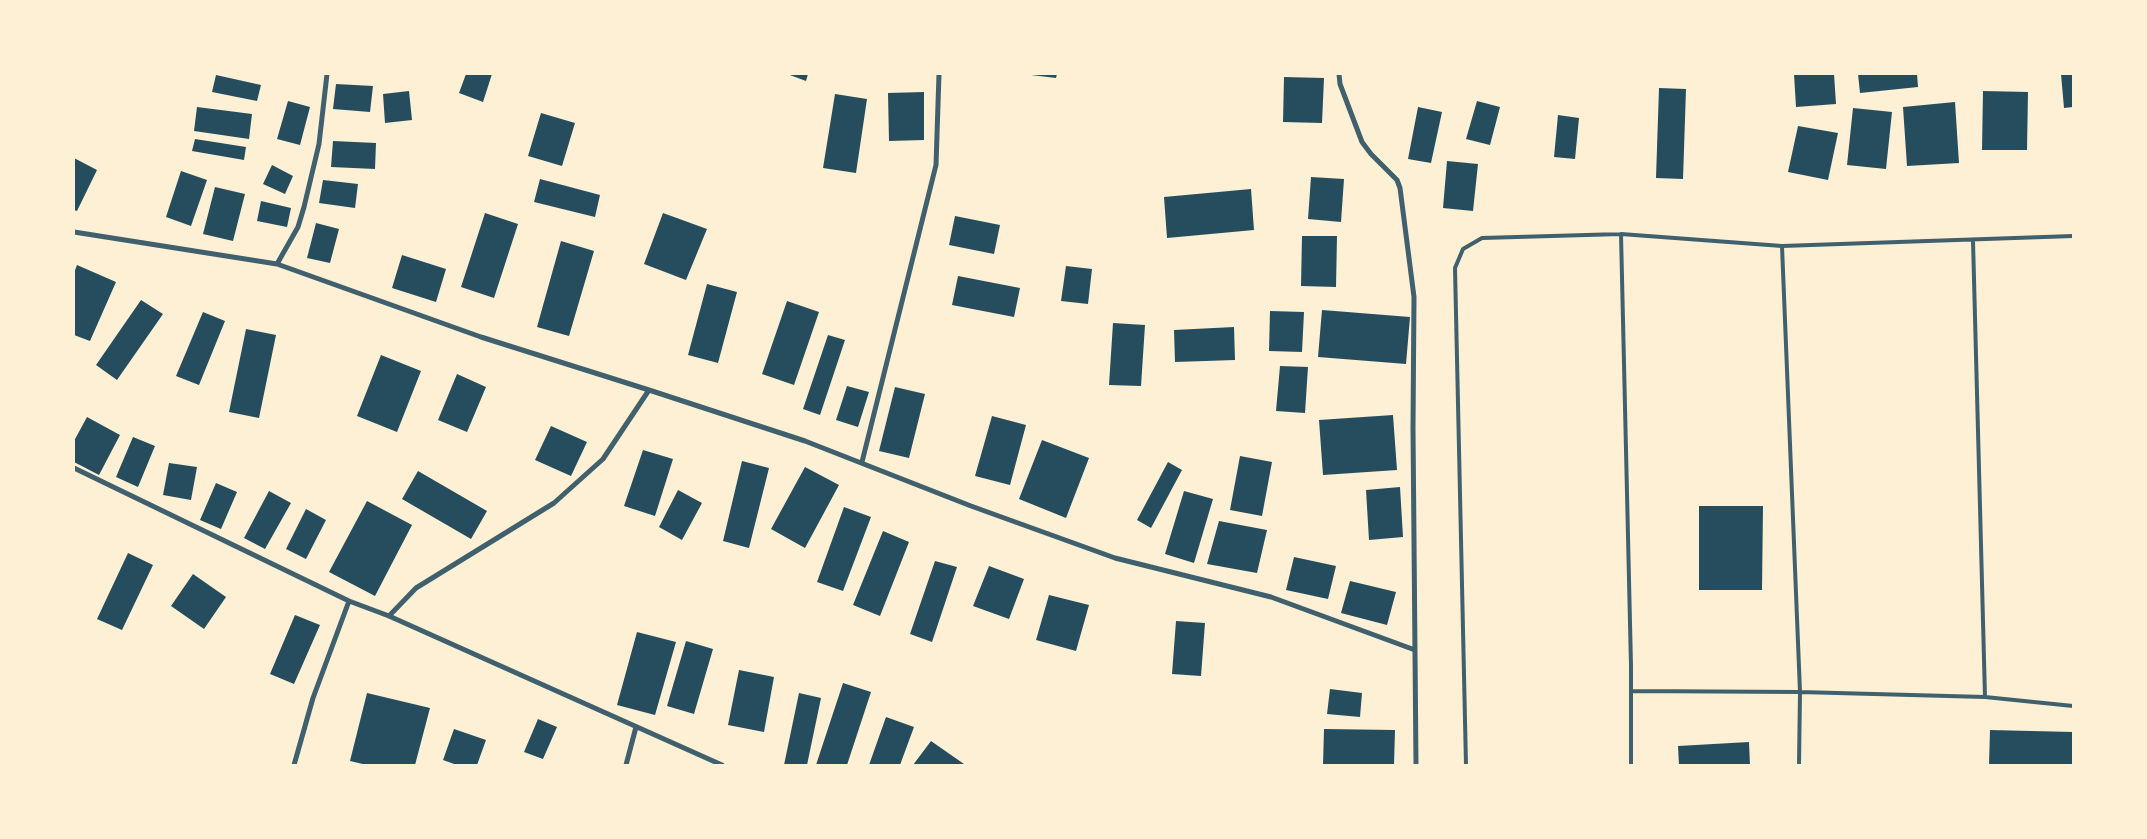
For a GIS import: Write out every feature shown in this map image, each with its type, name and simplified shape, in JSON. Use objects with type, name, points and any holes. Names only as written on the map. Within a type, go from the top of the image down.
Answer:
[{"type":"street","points":[[277,264],[298,226],[304,206],[319,144],[327,74]]},
{"type":"street","points":[[862,462],[936,166],[940,74]]},
{"type":"street","points":[[1339,74],[1340,84],[1362,142],[1397,180],[1402,198],[1414,296],[1416,765]]},
{"type":"street","points":[[74,232],[277,264],[481,337],[805,441],[971,506],[1116,558],[1271,597],[1415,650]]},
{"type":"street","points":[[389,616],[416,588],[554,503],[603,459],[649,390]]},
{"type":"street","points":[[74,468],[349,601],[389,616],[722,765]]},
{"type":"street","points":[[294,765],[313,698],[349,601]]},
{"type":"street","points":[[626,765],[636,727]]},
{"type":"lane","points":[[1621,234],[1631,765]]},
{"type":"lane","points":[[1466,765],[1455,268],[1463,249],[1482,238],[1621,234],[1782,246],[1973,241],[2073,236]]},
{"type":"lane","points":[[1973,241],[1985,697]]},
{"type":"lane","points":[[1782,246],[1800,692],[1799,765]]},
{"type":"lane","points":[[1631,691],[1800,692],[1985,697],[2073,706]]},
{"type":"building","points":[[466,74],[492,74],[483,102],[459,93]]},
{"type":"building","points":[[787,74],[808,74],[806,81]]},
{"type":"building","points":[[1023,74],[1057,74],[1056,78]]},
{"type":"building","points":[[1794,74],[1834,74],[1836,104],[1796,107]]},
{"type":"building","points":[[1858,74],[1917,74],[1918,87],[1860,93]]},
{"type":"building","points":[[2061,74],[2073,74],[2073,107],[2064,108]]},
{"type":"building","points":[[216,75],[261,85],[257,101],[212,92]]},
{"type":"building","points":[[1284,77],[1324,78],[1322,123],[1283,122]]},
{"type":"building","points":[[336,84],[373,86],[370,112],[333,109]]},
{"type":"building","points":[[1659,88],[1686,89],[1683,179],[1656,178]]},
{"type":"building","points":[[409,91],[412,120],[385,123],[383,94]]},
{"type":"building","points":[[1983,91],[2028,92],[2027,150],[1982,150]]},
{"type":"building","points":[[924,92],[924,140],[889,141],[888,93]]},
{"type":"building","points":[[835,94],[867,99],[856,173],[823,168]]},
{"type":"building","points":[[288,101],[310,107],[300,145],[277,139]]},
{"type":"building","points":[[1477,101],[1500,107],[1490,145],[1466,139]]},
{"type":"building","points":[[1955,102],[1959,163],[1907,166],[1903,107]]},
{"type":"building","points":[[197,107],[252,114],[249,139],[194,131]]},
{"type":"building","points":[[1418,107],[1442,112],[1431,163],[1408,159]]},
{"type":"building","points":[[1853,108],[1892,112],[1886,169],[1847,165]]},
{"type":"building","points":[[541,113],[575,123],[562,166],[528,156]]},
{"type":"building","points":[[1558,115],[1579,118],[1575,159],[1554,157]]},
{"type":"building","points":[[1798,126],[1838,133],[1828,180],[1788,172]]},
{"type":"building","points":[[195,139],[246,147],[244,160],[192,151]]},
{"type":"building","points":[[333,141],[376,143],[375,169],[331,167]]},
{"type":"building","points":[[74,158],[97,170],[77,211],[74,210]]},
{"type":"building","points":[[1447,161],[1478,164],[1473,211],[1443,208]]},
{"type":"building","points":[[272,165],[293,176],[285,194],[263,184]]},
{"type":"building","points":[[181,171],[207,180],[191,226],[166,217]]},
{"type":"building","points":[[1311,177],[1344,179],[1341,222],[1308,219]]},
{"type":"building","points":[[540,179],[600,195],[595,217],[534,202]]},
{"type":"building","points":[[323,180],[358,184],[355,208],[319,203]]},
{"type":"building","points":[[215,187],[245,194],[233,241],[203,234]]},
{"type":"building","points":[[1251,189],[1254,230],[1167,238],[1164,197]]},
{"type":"building","points":[[261,201],[291,208],[287,227],[257,221]]},
{"type":"building","points":[[485,213],[518,224],[494,298],[461,287]]},
{"type":"building","points":[[663,213],[707,229],[686,280],[644,264]]},
{"type":"building","points":[[955,216],[1000,225],[994,254],[949,245]]},
{"type":"building","points":[[316,223],[339,229],[330,263],[307,258]]},
{"type":"building","points":[[1302,236],[1337,236],[1336,287],[1301,286]]},
{"type":"building","points":[[561,241],[594,251],[569,336],[537,327]]},
{"type":"building","points":[[402,255],[446,269],[436,302],[392,288]]},
{"type":"building","points":[[77,265],[116,282],[90,341],[74,335],[74,273]]},
{"type":"building","points":[[1066,266],[1092,269],[1088,304],[1061,301]]},
{"type":"building","points":[[958,276],[1020,288],[1014,317],[952,305]]},
{"type":"building","points":[[707,284],[737,292],[718,363],[688,355]]},
{"type":"building","points":[[141,300],[163,314],[117,380],[96,365]]},
{"type":"building","points":[[787,301],[819,312],[794,385],[762,374]]},
{"type":"building","points":[[1322,310],[1410,317],[1406,364],[1318,357]]},
{"type":"building","points":[[1270,311],[1304,312],[1302,352],[1269,351]]},
{"type":"building","points":[[203,312],[225,321],[199,385],[176,376]]},
{"type":"building","points":[[1113,323],[1145,325],[1141,386],[1109,385]]},
{"type":"building","points":[[1234,327],[1235,360],[1175,362],[1174,330]]},
{"type":"building","points":[[246,329],[276,335],[259,418],[229,412]]},
{"type":"building","points":[[828,335],[845,340],[820,415],[803,409]]},
{"type":"building","points":[[381,355],[421,371],[397,432],[357,416]]},
{"type":"building","points":[[1280,366],[1308,367],[1305,413],[1276,411]]},
{"type":"building","points":[[457,374],[486,387],[467,432],[438,420]]},
{"type":"building","points":[[847,386],[869,392],[858,427],[836,420]]},
{"type":"building","points":[[895,387],[925,394],[909,458],[879,451]]},
{"type":"building","points":[[1393,415],[1397,470],[1323,475],[1319,420]]},
{"type":"building","points":[[992,416],[1026,425],[1010,485],[975,476]]},
{"type":"building","points":[[87,417],[120,435],[99,475],[74,462],[74,441]]},
{"type":"building","points":[[551,426],[587,442],[571,476],[535,460]]},
{"type":"building","points":[[133,437],[155,446],[138,487],[116,477]]},
{"type":"building","points":[[1042,440],[1089,458],[1066,518],[1019,499]]},
{"type":"building","points":[[643,450],[673,459],[655,516],[624,506]]},
{"type":"building","points":[[1240,456],[1272,462],[1262,516],[1230,510]]},
{"type":"building","points":[[742,461],[769,468],[749,548],[723,541]]},
{"type":"building","points":[[1168,462],[1182,470],[1151,528],[1137,520]]},
{"type":"building","points":[[169,463],[197,467],[191,500],[163,495]]},
{"type":"building","points":[[805,467],[839,485],[805,548],[771,529]]},
{"type":"building","points":[[418,471],[487,511],[471,539],[402,499]]},
{"type":"building","points":[[216,483],[237,492],[221,529],[200,520]]},
{"type":"building","points":[[1400,487],[1403,537],[1369,540],[1366,490]]},
{"type":"building","points":[[678,490],[702,503],[682,540],[659,527]]},
{"type":"building","points":[[269,491],[291,503],[265,549],[244,538]]},
{"type":"building","points":[[1184,491],[1213,499],[1194,563],[1165,554]]},
{"type":"building","points":[[367,501],[412,525],[375,596],[329,572]]},
{"type":"building","points":[[1699,506],[1763,506],[1762,590],[1699,590]]},
{"type":"building","points":[[844,507],[871,517],[843,591],[817,582]]},
{"type":"building","points":[[306,509],[326,520],[306,559],[286,549]]},
{"type":"building","points":[[1219,521],[1267,530],[1257,573],[1207,564]]},
{"type":"building","points":[[883,531],[909,542],[880,616],[853,605]]},
{"type":"building","points":[[128,553],[153,565],[122,630],[97,619]]},
{"type":"building","points":[[1294,557],[1336,566],[1328,599],[1286,590]]},
{"type":"building","points":[[935,561],[957,567],[932,642],[910,634]]},
{"type":"building","points":[[989,566],[1024,579],[1009,619],[973,606]]},
{"type":"building","points":[[193,574],[226,597],[204,629],[171,606]]},
{"type":"building","points":[[1350,581],[1396,592],[1387,625],[1341,613]]},
{"type":"building","points":[[1049,595],[1089,605],[1076,651],[1036,640]]},
{"type":"building","points":[[295,615],[320,625],[294,684],[270,674]]},
{"type":"building","points":[[1176,621],[1205,623],[1201,676],[1172,674]]},
{"type":"building","points":[[637,632],[676,642],[655,715],[617,705]]},
{"type":"building","points":[[686,641],[713,649],[694,714],[667,706]]},
{"type":"building","points":[[739,670],[774,677],[764,732],[728,725]]},
{"type":"building","points":[[843,683],[871,692],[847,765],[816,765]]},
{"type":"building","points":[[1330,689],[1362,693],[1360,717],[1327,714]]},
{"type":"building","points":[[367,693],[430,708],[415,765],[367,765],[350,761]]},
{"type":"building","points":[[799,693],[821,698],[807,765],[784,765]]},
{"type":"building","points":[[886,717],[914,727],[900,765],[869,765]]},
{"type":"building","points":[[538,719],[557,727],[543,759],[524,752]]},
{"type":"building","points":[[454,729],[486,740],[477,765],[457,765],[443,760]]},
{"type":"building","points":[[1324,729],[1395,730],[1394,765],[1323,765]]},
{"type":"building","points":[[1990,730],[2073,732],[2073,765],[1989,765]]},
{"type":"building","points":[[931,741],[964,764],[913,765]]},
{"type":"building","points":[[1749,742],[1750,765],[1679,765],[1678,746]]}]
